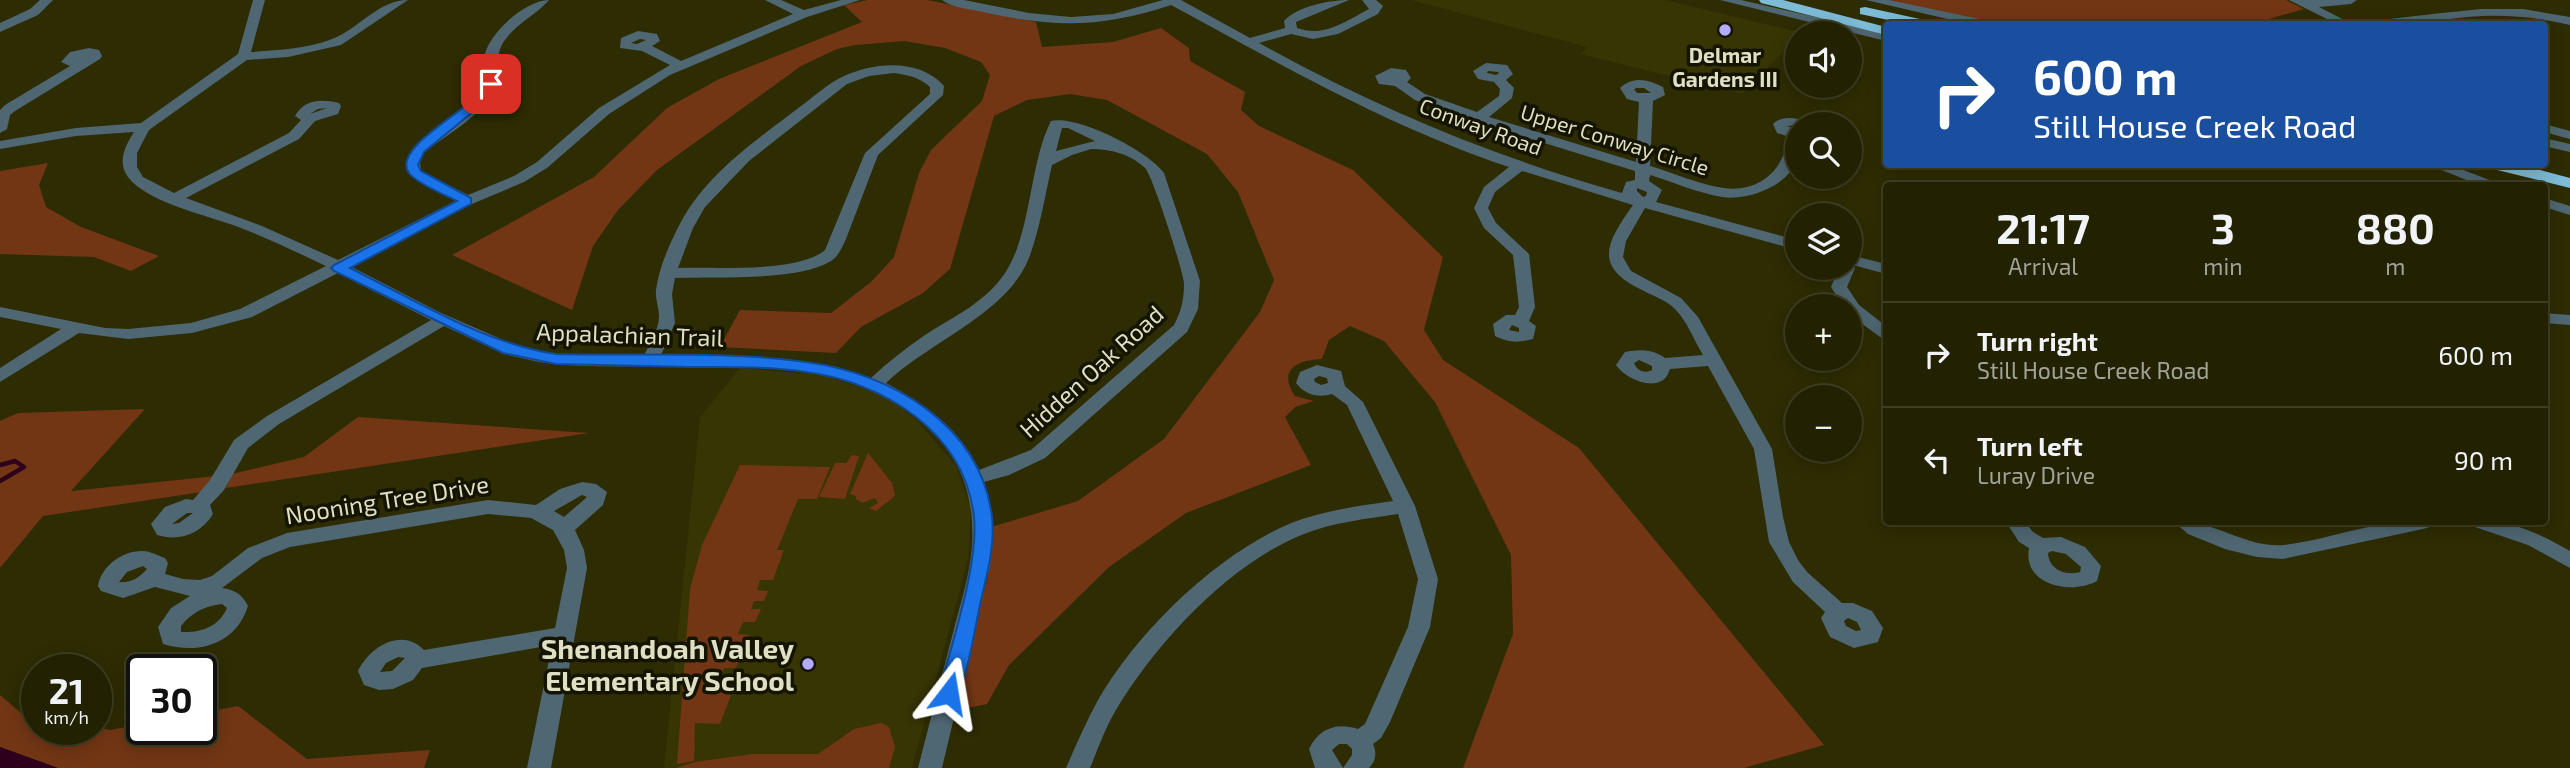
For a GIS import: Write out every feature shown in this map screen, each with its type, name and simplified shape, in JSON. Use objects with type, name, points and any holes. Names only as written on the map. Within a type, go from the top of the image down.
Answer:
[{"type":"highway","points":[[1766,0],[1883,30]]},
{"type":"highway","points":[[1780,0],[1883,23]]},
{"type":"highway","points":[[1816,0],[1910,21]]},
{"type":"highway","points":[[2548,167],[2570,173]]},
{"type":"highway","points":[[2511,168],[2570,183]]},
{"type":"street","points":[[0,28],[34,12],[47,0]]},
{"type":"street","points":[[258,0],[244,56],[288,53],[337,42],[402,0]]},
{"type":"street","points":[[467,201],[415,173],[413,158],[419,149],[485,93],[492,76],[490,58],[494,47],[510,27],[543,0]]},
{"type":"street","points":[[771,0],[803,14]]},
{"type":"street","points":[[0,312],[105,332],[139,334],[161,333],[219,322],[275,300],[467,201],[519,178],[542,165],[604,111],[643,84],[803,14],[854,0]]},
{"type":"street","points":[[948,0],[1030,17],[1083,21],[1126,16],[1172,0]]},
{"type":"street","name":"Conway Road","points":[[1172,0],[1398,120],[1521,165],[1641,204],[1785,242]]},
{"type":"street","points":[[1294,35],[1290,21],[1294,18],[1343,0]]},
{"type":"street","points":[[1250,42],[1277,36],[1330,34],[1374,11],[1377,6],[1368,0]]},
{"type":"street","points":[[1726,0],[1883,36]]},
{"type":"street","points":[[1872,0],[1970,21]]},
{"type":"street","points":[[2300,3],[2351,0]]},
{"type":"street","points":[[2300,3],[2339,21]]},
{"type":"street","points":[[2414,21],[2497,10],[2567,16]]},
{"type":"street","points":[[1270,54],[1294,35]]},
{"type":"street","points":[[644,47],[681,66]]},
{"type":"street","name":"Appalachian Trail","points":[[244,56],[144,127],[136,137],[129,156],[136,179],[176,198],[258,229],[509,350],[540,358],[785,364],[836,372],[874,385],[910,403],[940,426],[961,452],[973,478],[980,497],[984,541],[930,768]]},
{"type":"street","points":[[0,128],[4,114],[10,108],[81,63]]},
{"type":"street","points":[[649,361],[662,338],[667,318],[664,287],[689,221],[704,197],[782,127],[844,80],[872,71],[904,71],[932,80],[937,86],[936,95],[872,153],[835,245],[825,258],[794,269],[671,272]]},
{"type":"street","points":[[1478,118],[1505,97],[1507,88],[1498,79]]},
{"type":"street","name":"Upper Conway Circle","points":[[1398,82],[1420,97],[1641,176],[1716,192],[1738,193],[1769,185],[1785,169]]},
{"type":"street","points":[[1646,99],[1641,176],[1655,190],[1653,198],[1641,204],[1616,244],[1617,261],[1632,280],[1662,293],[1682,307],[1763,449],[1773,517],[1779,541],[1790,564],[1800,577],[1838,611]]},
{"type":"street","points":[[176,198],[294,136],[310,118]]},
{"type":"street","name":"Hidden Oak Road","points":[[973,478],[1002,470],[1038,454],[1168,341],[1181,328],[1190,309],[1192,281],[1157,173],[1150,164],[1070,124],[1056,124],[1044,164]]},
{"type":"street","points":[[0,145],[76,132],[144,127]]},
{"type":"street","points":[[2548,129],[2570,135]]},
{"type":"street","points":[[2548,143],[2570,148]]},
{"type":"street","points":[[874,385],[920,346],[980,309],[999,293],[1021,258],[1044,164],[1062,152],[1087,145],[1120,147]]},
{"type":"street","points":[[1521,165],[1489,190],[1481,208],[1489,225],[1521,254],[1527,307],[1521,321]]},
{"type":"street","points":[[2444,168],[2486,182]]},
{"type":"street","points":[[2548,203],[2570,211]]},
{"type":"street","points":[[1862,265],[1883,269]]},
{"type":"street","points":[[1840,280],[1839,287],[1844,299],[1870,324],[1883,331]]},
{"type":"street","points":[[2548,318],[2570,320]]},
{"type":"street","points":[[198,506],[217,485],[241,444],[273,420],[443,320]]},
{"type":"street","points":[[0,376],[76,327]]},
{"type":"street","points":[[1661,365],[1714,360]]},
{"type":"street","points":[[1334,387],[1354,402],[1405,506],[1425,562],[1428,579],[1426,602],[1419,627],[1379,722],[1373,731],[1359,741]]},
{"type":"street","points":[[538,513],[574,490],[586,488],[597,492],[596,500],[565,528],[576,546],[577,568],[539,768]]},
{"type":"street","points":[[1078,768],[1108,704],[1150,646],[1230,570],[1274,539],[1296,528],[1405,506]]},
{"type":"street","name":"Nooning Tree Drive","points":[[153,577],[201,594],[255,553],[287,540],[488,507],[513,507],[538,513],[565,528]]},
{"type":"street","points":[[2017,525],[2026,537],[2042,547]]},
{"type":"street","points":[[2190,525],[2232,545],[2267,552],[2283,552],[2409,525]]},
{"type":"street","points":[[2491,525],[2535,540],[2570,561]]},
{"type":"street","points":[[416,660],[563,635]]},
{"type":"street","points":[[1331,768],[1321,755],[1320,749],[1327,739],[1347,734],[1359,741],[1365,752],[1364,758],[1355,768]]},
{"type":"shaded area","points":[[868,0],[927,0],[1036,22],[1042,47],[1113,42],[1161,28],[1189,48],[1190,61],[1245,92],[1241,110],[1259,126],[1353,170],[1443,257],[1424,330],[1443,360],[1579,448],[1824,745],[1744,768],[1463,768],[1513,634],[1511,555],[1435,402],[1384,341],[1350,326],[1329,340],[1322,359],[1305,361],[1289,373],[1290,387],[1295,396],[1314,401],[1295,407],[1285,417],[1311,465],[1186,513],[1109,567],[1009,665],[987,704],[952,711],[988,577],[991,527],[1078,501],[1164,439],[1260,312],[1274,280],[1238,192],[1207,154],[1107,100],[1070,94],[1027,100],[994,116],[950,269],[923,293],[861,327],[836,353],[720,347],[740,310],[831,313],[871,282],[894,257],[919,173],[931,150],[982,101],[990,75],[981,62],[945,48],[904,41],[855,45],[837,49],[801,66],[657,170],[618,210],[593,246],[572,310],[452,255],[594,177],[667,108],[719,79],[862,22],[844,5]]},
{"type":"shaded area","points":[[1411,0],[1665,0],[1785,29],[1785,50],[1742,94],[1581,54],[1587,47]]},
{"type":"shaded area","points":[[1887,0],[2286,0],[2304,9],[2262,21],[1985,21]]},
{"type":"shaded area","points":[[48,163],[39,185],[46,207],[81,227],[159,256],[131,271],[94,257],[0,254],[0,171]]},
{"type":"shaded area","name":"Shenandoah Valley Elementary School","points":[[740,368],[822,375],[875,392],[897,404],[917,421],[956,466],[971,508],[968,559],[912,768],[664,768],[700,417]]},
{"type":"shaded area","points":[[145,409],[71,491],[216,476],[202,492],[43,516],[0,568],[0,421],[18,413]]},
{"type":"shaded area","points":[[358,417],[589,433],[226,488],[232,474],[304,457]]},
{"type":"shaded area","points":[[868,453],[892,483],[895,496],[876,511],[869,508],[878,503],[875,498],[862,503],[850,494]]},
{"type":"shaded area","points":[[852,455],[859,456],[845,499],[819,497],[835,463],[846,463]]},
{"type":"shaded area","points":[[740,465],[830,467],[817,499],[798,499],[777,550],[784,550],[773,580],[760,580],[757,590],[768,591],[764,601],[754,601],[751,609],[761,609],[755,622],[743,622],[738,634],[749,635],[736,668],[724,668],[720,679],[737,680],[720,724],[695,723],[694,761],[677,764],[690,589],[702,545]]},
{"type":"shaded area","points":[[0,695],[21,713],[21,745],[112,745],[112,730],[126,727],[126,745],[217,745],[217,710],[238,706],[307,759],[430,750],[424,768],[58,768],[0,747]]},
{"type":"shaded area","points":[[881,723],[889,727],[895,747],[889,768],[676,768],[695,762],[753,754],[818,754],[854,729]]},
{"type":"shaded area","points":[[0,747],[58,768],[0,768]]},
{"type":"waterway","points":[[0,465],[15,461],[24,467],[0,481]]},
{"type":"place","name":"Delmar Gardens III","points":[[1725,30]]},
{"type":"place","name":"Shenandoah Valley Elementary School","points":[[808,664]]},
{"type":"route","points":[[491,84],[470,108],[419,149],[413,158],[415,173],[467,201],[339,268],[509,350],[540,358],[761,363],[809,367],[836,372],[874,385],[926,414],[940,426],[961,452],[976,484],[983,516],[984,541],[980,566],[949,693]]}]
